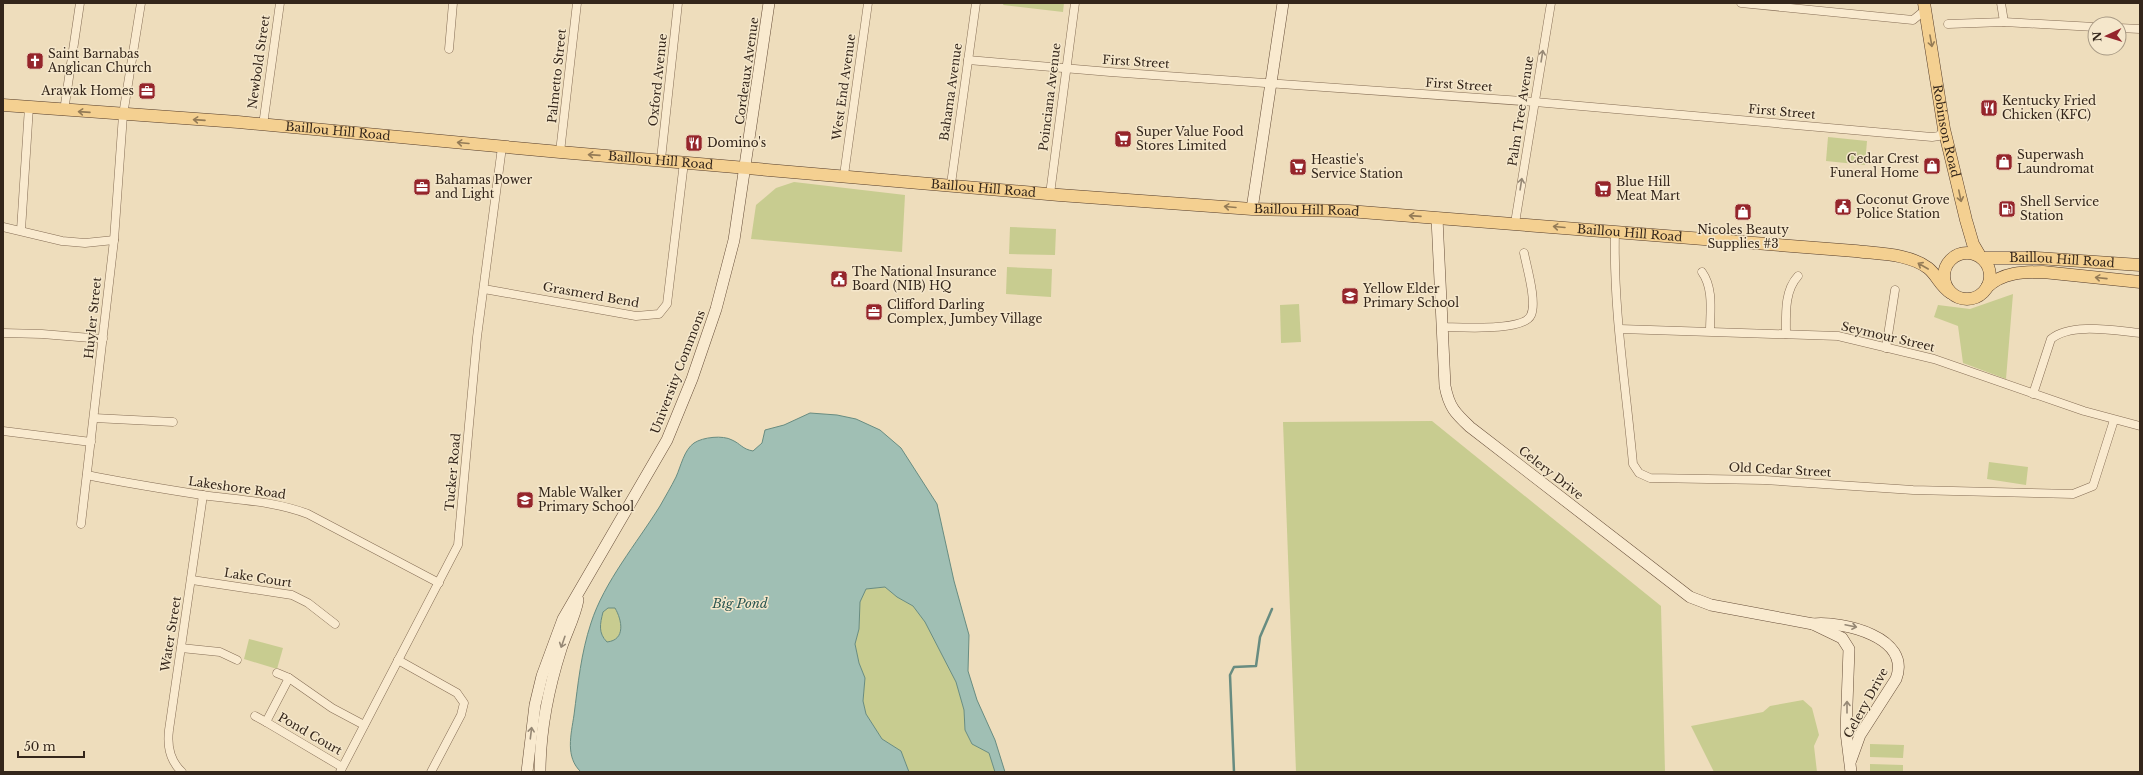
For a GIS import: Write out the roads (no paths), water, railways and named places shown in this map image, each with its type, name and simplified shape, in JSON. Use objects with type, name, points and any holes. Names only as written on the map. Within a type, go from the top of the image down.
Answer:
[{"type":"main road","name":"Robinson Road","points":[[1925,7],[1944,129],[1972,244],[1981,257]]},
{"type":"main road","name":"Baillou Hill Road","points":[[3,105],[64,111],[263,125],[560,152],[951,184],[1050,194],[1252,209],[1348,211],[1515,223],[1898,256],[1925,266],[1944,288],[1951,293]]},
{"type":"main road","points":[[1969,252],[1981,257],[1990,272],[1987,287],[1980,295],[1971,299],[1960,298],[1951,293],[1944,279],[1945,268],[1948,261],[1961,253],[1969,252]]},
{"type":"main road","name":"Baillou Hill Road","points":[[1981,257],[2037,258],[2140,265]]},
{"type":"main road","name":"Baillou Hill Road","points":[[1987,287],[2002,276],[2028,272],[2043,272],[2140,282]]},
{"type":"street","points":[[64,111],[80,3]]},
{"type":"street","name":"Huyler Street","points":[[81,524],[114,240],[123,115],[141,3]]},
{"type":"street","name":"Newbold Street","points":[[263,125],[280,3]]},
{"type":"street","points":[[449,49],[453,3]]},
{"type":"street","name":"Palmetto Street","points":[[560,152],[577,3]]},
{"type":"street","name":"Oxford Avenue","points":[[661,160],[678,3]]},
{"type":"street","name":"Cordeaux Avenue","points":[[746,167],[770,3]]},
{"type":"street","name":"West End Avenue","points":[[844,175],[868,3]]},
{"type":"street","name":"Bahama Avenue","points":[[951,184],[976,3]]},
{"type":"street","name":"Poinciana Avenue","points":[[1050,194],[1065,68],[1075,3]]},
{"type":"street","points":[[1252,209],[1283,3]]},
{"type":"street","name":"Palm Tree Avenue","points":[[1515,223],[1551,3]]},
{"type":"street","points":[[1740,3],[1913,20],[1925,7]]},
{"type":"street","points":[[2001,3],[2004,22]]},
{"type":"street","points":[[1948,24],[2004,22],[2087,27]]},
{"type":"street","points":[[2127,28],[2140,29]]},
{"type":"street","name":"First Street","points":[[968,60],[1271,84],[1535,102],[1932,137],[1938,136],[1944,129]]},
{"type":"street","points":[[21,230],[29,107]]},
{"type":"street","name":"Tucker Road","points":[[341,769],[458,545],[478,337],[502,147]]},
{"type":"street","name":"Grasmerd Bend","points":[[484,289],[636,316],[659,314],[667,304],[684,162]]},
{"type":"street","name":"University Commons","points":[[527,772],[532,726],[542,676],[563,619],[667,440],[692,379],[716,309],[734,240],[746,167]]},
{"type":"street","name":"Celery Drive","points":[[1437,218],[1444,380],[1448,402],[1455,412],[1470,427],[1690,597],[1711,605],[1813,624],[1842,638],[1849,649],[1846,732],[1851,760],[1851,772]]},
{"type":"street","points":[[3,227],[21,230],[62,241],[85,243],[114,240]]},
{"type":"street","name":"Old Cedar Street","points":[[1615,232],[1614,256],[1633,464],[1639,473],[1650,478],[1764,480],[1913,490],[2073,494],[2093,486],[2114,420]]},
{"type":"street","points":[[1442,327],[1510,326],[1527,321],[1532,314],[1533,303],[1524,253]]},
{"type":"street","points":[[1702,272],[1709,285],[1710,331]]},
{"type":"street","points":[[1786,334],[1789,292],[1792,283],[1798,276]]},
{"type":"street","points":[[1886,348],[1896,290]]},
{"type":"street","name":"Seymour Street","points":[[1620,329],[1838,336],[1934,359],[2033,394],[2114,420],[2140,426]]},
{"type":"street","points":[[2033,394],[2051,339],[2056,335],[2066,331],[2084,330],[2140,334]]},
{"type":"street","points":[[3,333],[103,339]]},
{"type":"street","points":[[94,418],[173,422]]},
{"type":"street","points":[[3,432],[91,442]]},
{"type":"street","name":"Lakeshore Road","points":[[87,475],[203,495],[277,504],[292,508],[308,514],[439,583]]},
{"type":"street","name":"Water Street","points":[[182,772],[173,760],[168,739],[203,495]]},
{"type":"street","name":"Lake Court","points":[[192,580],[292,595],[308,603],[336,624]]},
{"type":"street","name":"University Commons","points":[[540,772],[541,734],[545,707],[561,650],[576,608],[579,592]]},
{"type":"street","name":"Celery Drive","points":[[1813,624],[1826,622],[1858,628],[1891,649],[1898,661],[1899,670],[1896,679],[1860,735],[1851,760]]},
{"type":"street","points":[[181,648],[220,652],[237,660]]},
{"type":"street","points":[[398,660],[457,693],[463,699],[464,705],[461,715],[430,772]]},
{"type":"street","points":[[277,673],[289,678],[332,708],[364,725]]},
{"type":"street","name":"Pond Court","points":[[266,722],[289,678]]},
{"type":"street","name":"Pond Court","points":[[255,716],[341,769]]},
{"type":"water","name":"Big Pond","points":[[810,413],[837,415],[856,419],[880,430],[901,448],[937,504],[954,581],[969,635],[968,671],[977,700],[995,740],[1005,772],[995,772],[989,753],[972,744],[965,730],[964,710],[956,682],[925,622],[913,606],[897,597],[885,587],[866,589],[860,602],[859,629],[855,644],[859,663],[865,678],[863,701],[866,714],[882,739],[901,751],[909,772],[581,772],[576,766],[571,753],[570,745],[578,680],[582,657],[591,623],[612,578],[660,506],[676,477],[683,458],[694,443],[708,438],[718,437],[728,438],[746,449],[753,451],[762,443],[765,430],[784,425]],"holes":[[[608,608],[615,608],[621,624],[620,634],[617,638],[607,642],[601,632],[602,616],[603,612]]]},
{"type":"waterway","points":[[1234,772],[1230,675],[1234,667],[1256,666],[1260,637],[1272,609]]},
{"type":"place","name":"Saint Barnabas Anglican Church","points":[[35,61]]},
{"type":"place","name":"Arawak Homes","points":[[147,91]]},
{"type":"place","name":"Kentucky Fried Chicken (KFC)","points":[[1989,108]]},
{"type":"place","name":"Super Value Food Stores Limited","points":[[1123,139]]},
{"type":"place","name":"Domino's","points":[[694,143]]},
{"type":"place","name":"Superwash Laundromat","points":[[2004,162]]},
{"type":"place","name":"Cedar Crest Funeral Home","points":[[1932,166]]},
{"type":"place","name":"Heastie's Service Station","points":[[1298,167]]},
{"type":"place","name":"Bahamas Power and Light","points":[[422,187]]},
{"type":"place","name":"Blue Hill Meat Mart","points":[[1603,189]]},
{"type":"place","name":"Coconut Grove Police Station","points":[[1843,207]]},
{"type":"place","name":"Shell Service Station","points":[[2007,209]]},
{"type":"place","name":"Nicoles Beauty Supplies #3","points":[[1743,212]]},
{"type":"place","name":"The National Insurance Board (NIB) HQ","points":[[839,279]]},
{"type":"place","name":"Yellow Elder Primary School","points":[[1350,296]]},
{"type":"place","name":"Clifford Darling Complex, Jumbey Village","points":[[874,312]]},
{"type":"place","name":"Mable Walker Primary School","points":[[525,500]]}]
